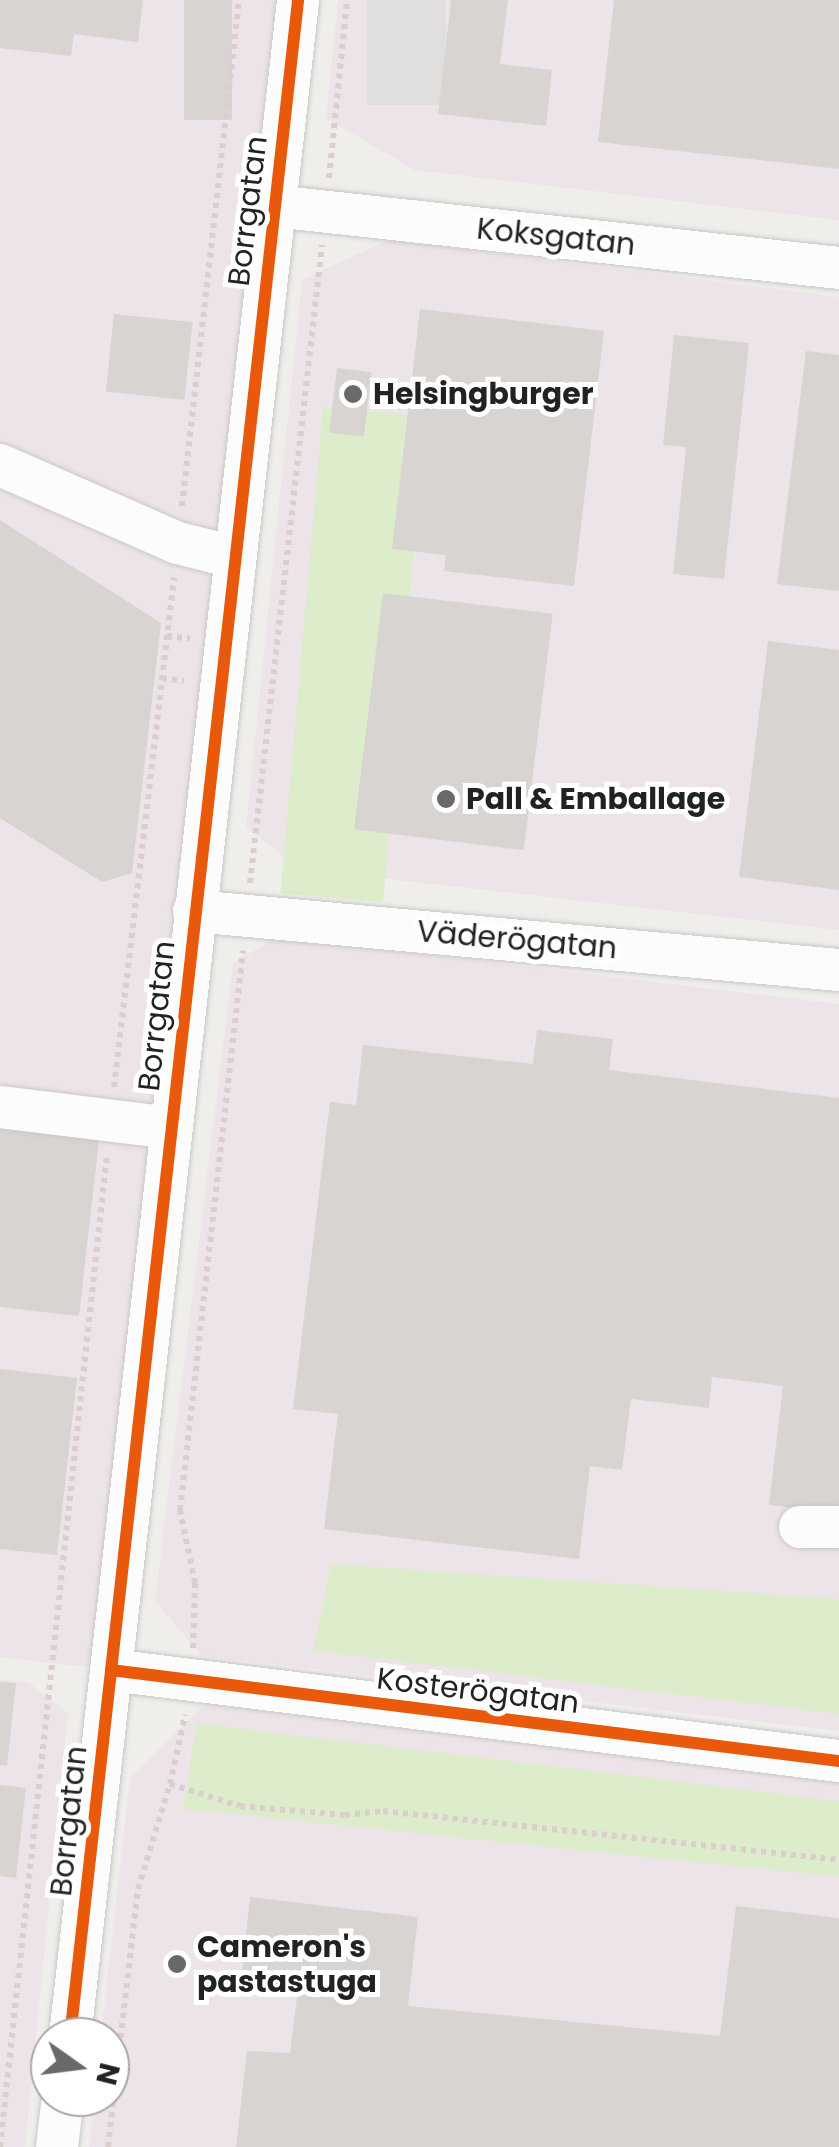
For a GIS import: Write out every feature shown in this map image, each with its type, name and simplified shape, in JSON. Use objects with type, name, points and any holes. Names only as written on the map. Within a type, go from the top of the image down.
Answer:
[{"type":"street","name":"Borrgatan","points":[[72,2017],[298,0]]},
{"type":"street","name":"Koksgatan","points":[[274,206],[839,268]]},
{"type":"street","points":[[0,465],[178,543],[234,558]]},
{"type":"street","name":"Väderögatan","points":[[194,911],[839,970]]},
{"type":"street","points":[[0,1107],[170,1128]]},
{"type":"street","name":"Kosterögatan","points":[[111,1670],[839,1761]]},
{"type":"street","points":[[57,2147],[61,2117]]},
{"type":"path","points":[[0,2147],[110,1120],[239,0]]},
{"type":"path","points":[[167,636],[190,639]]},
{"type":"path","points":[[162,678],[184,681]]},
{"type":"path","points":[[108,2147],[138,1889],[170,1784],[240,1806],[345,1815],[384,1811],[839,1860]]},
{"type":"shaded area","points":[[0,0],[298,0],[111,1670],[0,1657]]},
{"type":"shaded area","points":[[338,0],[839,0],[839,220],[415,170],[326,118]]},
{"type":"shaded area","points":[[367,0],[446,0],[446,105],[367,105]]},
{"type":"shaded area","points":[[388,240],[839,297],[839,930],[299,869],[246,827],[302,280]]},
{"type":"shaded area","points":[[277,937],[839,1004],[839,1731],[202,1656],[155,1601],[233,963]]},
{"type":"shaded area","points":[[0,1680],[28,1682],[68,1713],[38,2017],[30,2017],[30,2097],[25,2147],[0,2147]]},
{"type":"shaded area","points":[[207,1702],[839,1780],[839,2147],[89,2147],[93,2117],[130,2117],[130,2017],[103,2017],[130,1778]]},
{"type":"green space","points":[[323,407],[426,416],[383,902],[280,893]]},
{"type":"green space","points":[[331,1564],[839,1599],[839,1714],[313,1651]]},
{"type":"green space","points":[[197,1723],[839,1801],[839,1877],[183,1809]]},
{"type":"building","points":[[0,0],[143,0],[138,42],[74,34],[71,56],[0,48]]},
{"type":"building","points":[[184,0],[232,0],[232,120],[184,120]]},
{"type":"building","points":[[451,0],[508,0],[500,64],[552,70],[546,126],[438,114]]},
{"type":"building","points":[[614,0],[839,0],[839,169],[598,142]]},
{"type":"building","points":[[420,309],[604,331],[574,586],[444,571],[446,555],[392,549]]},
{"type":"building","points":[[114,314],[193,322],[184,400],[106,392]]},
{"type":"building","points":[[674,335],[749,343],[724,579],[673,574],[686,447],[663,445]]},
{"type":"building","points":[[806,351],[839,355],[839,591],[777,584]]},
{"type":"building","points":[[337,368],[372,372],[364,437],[329,433]]},
{"type":"building","points":[[0,520],[161,623],[132,873],[102,882],[0,818]]},
{"type":"building","points":[[383,593],[553,614],[524,850],[354,829]]},
{"type":"building","points":[[768,641],[839,650],[839,890],[739,877]]},
{"type":"building","points":[[537,1030],[613,1039],[609,1070],[839,1098],[839,1513],[769,1505],[783,1386],[712,1377],[709,1408],[631,1399],[622,1470],[590,1466],[579,1559],[324,1529],[338,1414],[293,1409],[330,1102],[356,1105],[363,1045],[533,1064]]},
{"type":"building","points":[[0,1121],[100,1132],[79,1316],[0,1307]]},
{"type":"building","points":[[0,1369],[77,1378],[57,1555],[0,1549]]},
{"type":"building","points":[[0,1682],[16,1683],[7,1766],[0,1765]]},
{"type":"building","points":[[0,1785],[26,1788],[16,1878],[0,1876]]},
{"type":"building","points":[[250,1897],[418,1917],[408,2006],[720,2036],[736,1906],[839,1918],[839,2147],[236,2147],[247,2051],[290,2053],[298,1990],[241,1981]]},
{"type":"cycle path","points":[[72,2017],[298,0]]},
{"type":"cycle path","points":[[111,1670],[839,1761]]},
{"type":"place","name":"Helsingburger","points":[[353,394]]},
{"type":"place","name":"Pall & Emballage","points":[[446,799]]},
{"type":"place","name":"Cameron's pastastuga","points":[[177,1964]]}]
